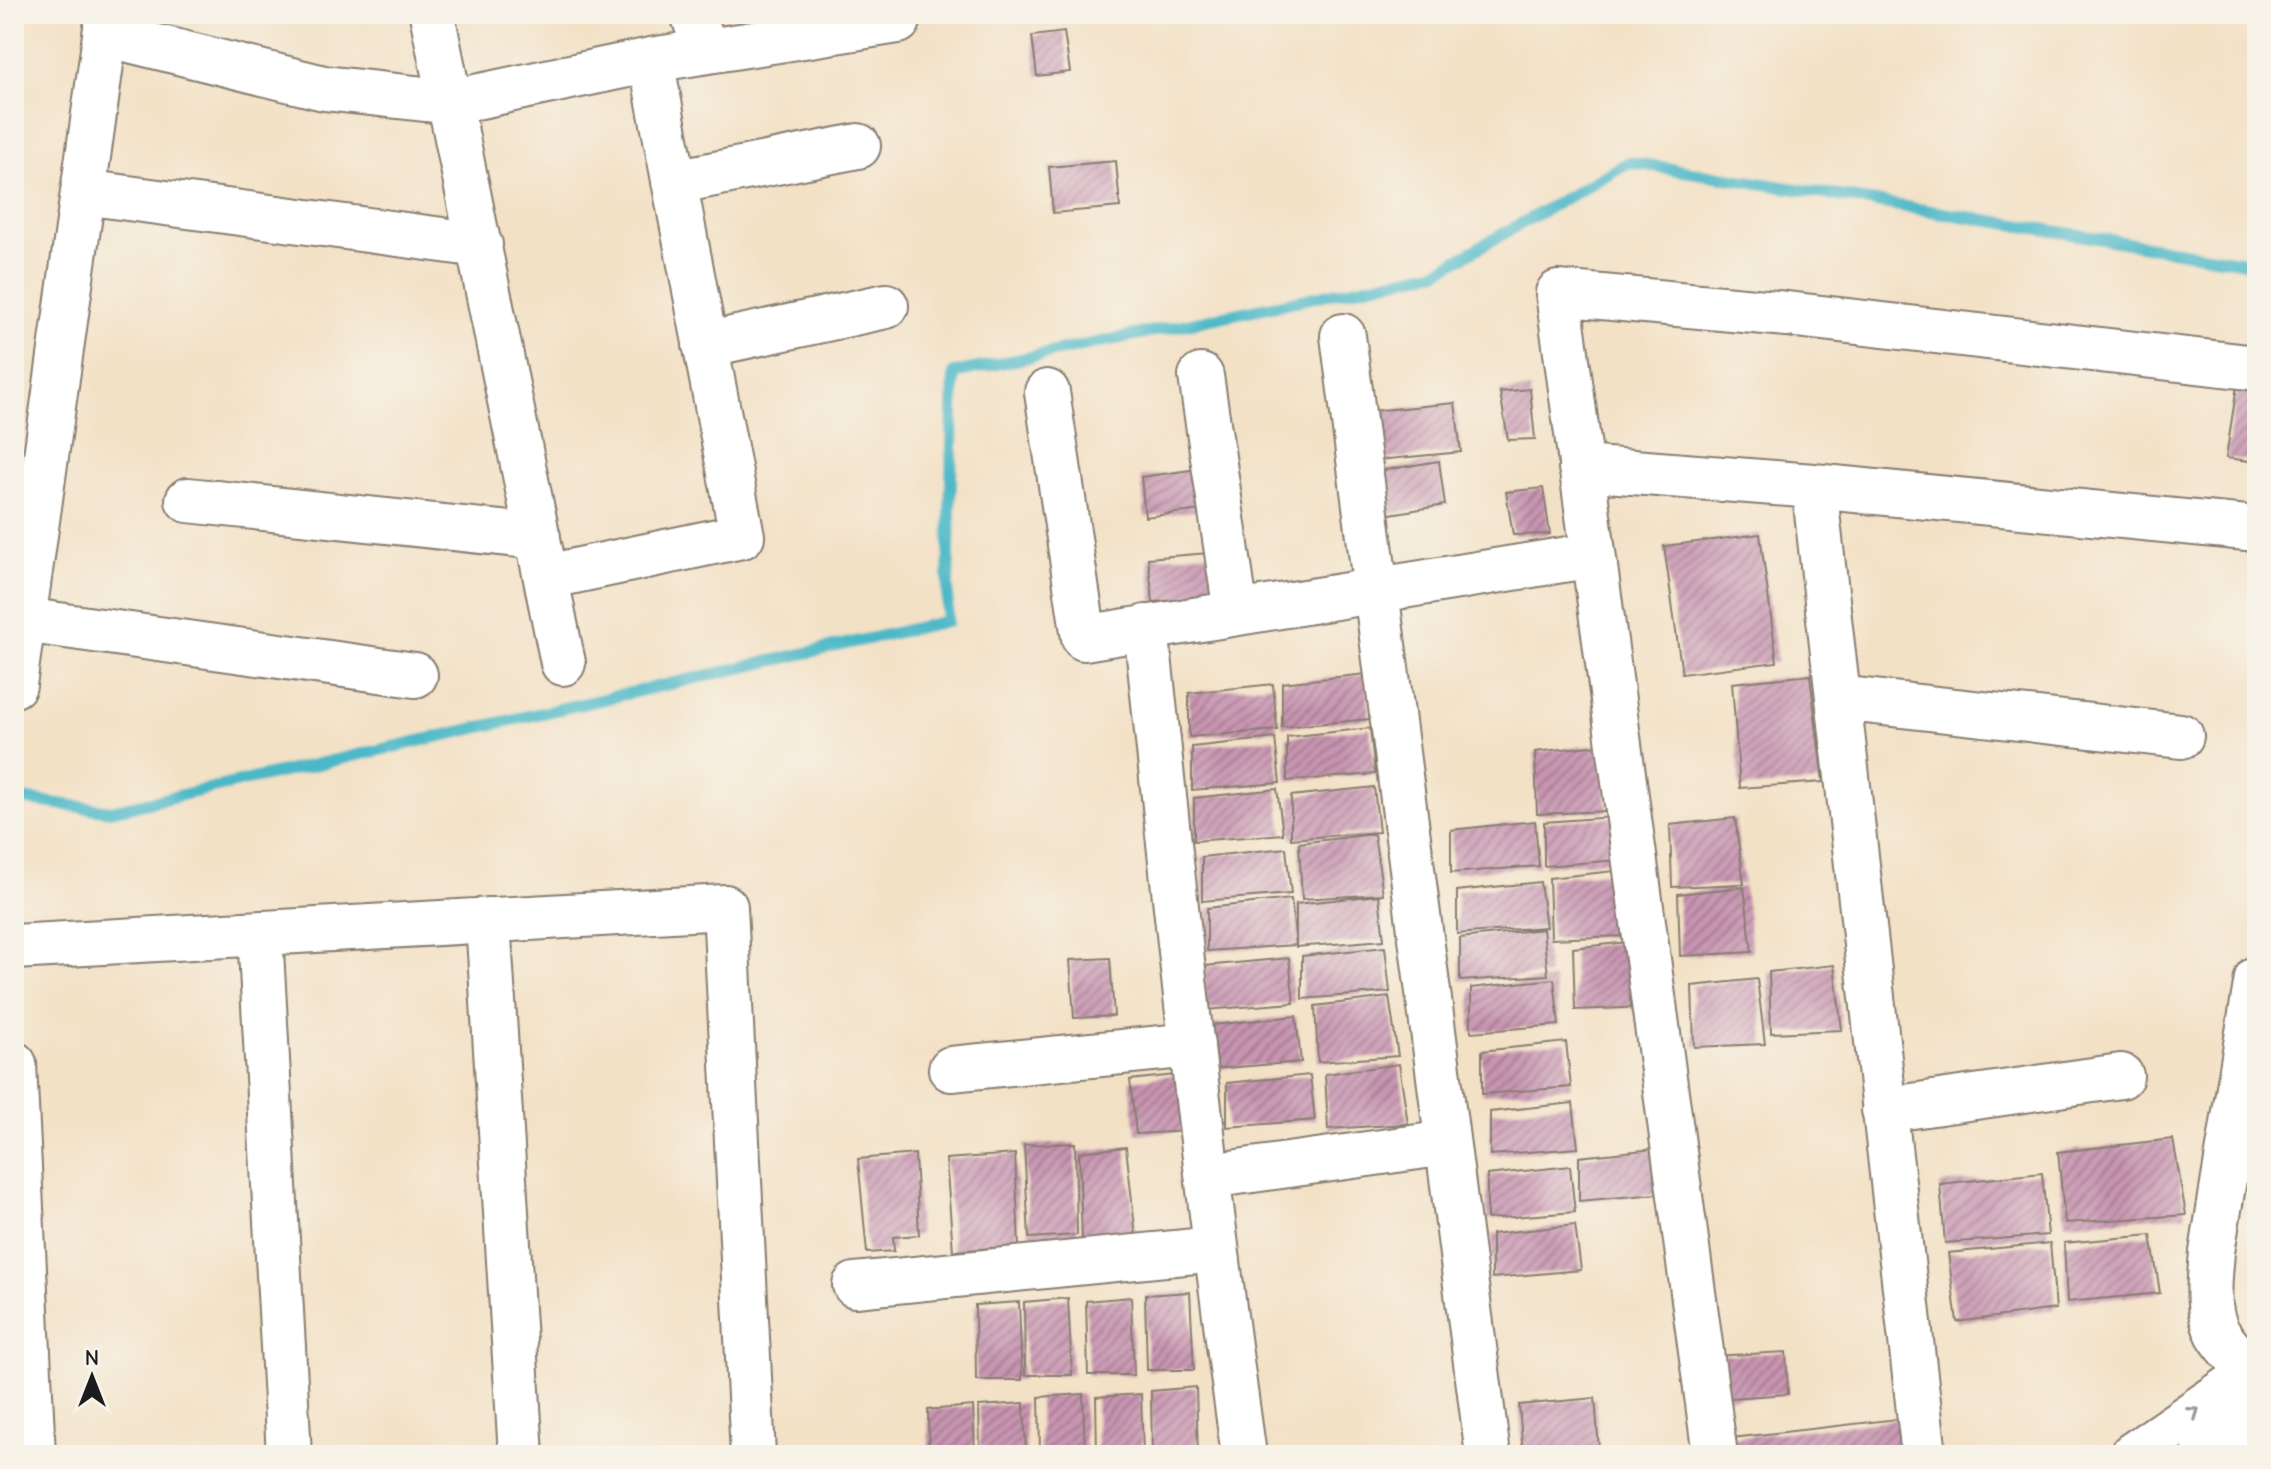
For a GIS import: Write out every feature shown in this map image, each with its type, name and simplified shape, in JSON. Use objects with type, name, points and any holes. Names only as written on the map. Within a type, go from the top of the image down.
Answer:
[{"type":"street","points":[[432,14],[563,663]]},
{"type":"street","points":[[14,685],[107,24],[324,88],[452,102],[651,60],[700,33],[898,21]]},
{"type":"street","points":[[188,500],[542,557],[742,536],[651,60]]},
{"type":"street","points":[[674,182],[858,146]]},
{"type":"street","points":[[83,192],[480,245]]},
{"type":"street","points":[[1715,1455],[1558,293],[1787,314],[2257,368]]},
{"type":"street","points":[[705,345],[886,306]]},
{"type":"street","points":[[1343,336],[1488,1455]]},
{"type":"street","points":[[1201,376],[1236,613]]},
{"type":"street","points":[[1047,392],[1084,638],[1593,555]]},
{"type":"street","points":[[1581,468],[1814,486],[2257,529]]},
{"type":"street","points":[[1814,486],[1924,1455]]},
{"type":"street","points":[[23,620],[415,675]]},
{"type":"street","points":[[1146,627],[1215,1249],[1244,1455]]},
{"type":"street","points":[[1838,698],[2181,736]]},
{"type":"street","points":[[14,947],[725,907],[753,1455]]},
{"type":"street","points":[[488,920],[521,1455]]},
{"type":"street","points":[[260,933],[289,1455]]},
{"type":"street","points":[[2132,1455],[2255,1375],[2218,1333],[2209,1298],[2212,1252],[2257,978]]},
{"type":"street","points":[[951,1069],[1192,1045]]},
{"type":"street","points":[[14,1064],[33,1455]]},
{"type":"street","points":[[1884,1110],[2121,1076]]},
{"type":"street","points":[[1209,1176],[1447,1143]]},
{"type":"street","points":[[855,1285],[1215,1249]]},
{"type":"street","points":[[2204,1455],[2257,1420]]},
{"type":"building","points":[[1064,32],[1070,72],[1037,76],[1032,36]]},
{"type":"building","points":[[1116,161],[1120,207],[1053,213],[1049,167]]},
{"type":"building","points":[[2237,385],[2257,388],[2257,462],[2226,458]]},
{"type":"building","points":[[1530,389],[1535,439],[1508,440],[1500,392]]},
{"type":"building","points":[[1455,403],[1461,452],[1378,460],[1372,411]]},
{"type":"building","points":[[1439,461],[1445,505],[1384,515],[1378,471]]},
{"type":"building","points":[[1205,468],[1211,509],[1145,517],[1141,477]]},
{"type":"building","points":[[1543,488],[1550,534],[1513,535],[1506,492]]},
{"type":"building","points":[[1760,534],[1777,662],[1682,674],[1664,546]]},
{"type":"building","points":[[1209,553],[1215,597],[1153,602],[1148,558]]},
{"type":"building","points":[[1366,674],[1370,719],[1282,727],[1282,683]]},
{"type":"building","points":[[1810,675],[1823,782],[1740,788],[1732,683]]},
{"type":"building","points":[[1273,684],[1277,730],[1189,737],[1189,693]]},
{"type":"building","points":[[1370,728],[1375,774],[1287,781],[1287,737]]},
{"type":"building","points":[[1275,738],[1280,783],[1192,790],[1192,747]]},
{"type":"building","points":[[1600,745],[1608,811],[1537,814],[1535,752]]},
{"type":"building","points":[[1374,787],[1379,832],[1291,839],[1291,796]]},
{"type":"building","points":[[1277,789],[1283,834],[1194,841],[1194,798]]},
{"type":"building","points":[[1613,817],[1618,860],[1544,866],[1544,822]]},
{"type":"building","points":[[1735,818],[1744,884],[1672,887],[1670,825]]},
{"type":"building","points":[[1535,821],[1539,866],[1451,873],[1451,830]]},
{"type":"building","points":[[1374,834],[1383,894],[1302,899],[1299,843]]},
{"type":"building","points":[[1286,848],[1291,894],[1202,901],[1202,857]]},
{"type":"building","points":[[1614,871],[1622,936],[1551,939],[1549,878]]},
{"type":"building","points":[[1540,882],[1546,927],[1457,934],[1457,891]]},
{"type":"building","points":[[1744,887],[1752,952],[1680,956],[1678,894]]},
{"type":"building","points":[[1379,895],[1384,940],[1296,947],[1296,904]]},
{"type":"building","points":[[1291,899],[1296,945],[1207,951],[1207,908]]},
{"type":"building","points":[[1543,929],[1548,975],[1460,981],[1460,938]]},
{"type":"building","points":[[1637,941],[1646,1007],[1575,1010],[1573,948]]},
{"type":"building","points":[[1385,947],[1390,992],[1302,999],[1302,956]]},
{"type":"building","points":[[1110,958],[1114,1016],[1074,1018],[1070,960]]},
{"type":"building","points":[[1289,958],[1294,1003],[1205,1010],[1205,966]]},
{"type":"building","points":[[1834,965],[1842,1030],[1771,1033],[1769,972]]},
{"type":"building","points":[[1554,979],[1559,1025],[1471,1032],[1471,988]]},
{"type":"building","points":[[1757,979],[1765,1044],[1694,1047],[1692,986]]},
{"type":"building","points":[[1389,997],[1398,1056],[1318,1062],[1315,1006]]},
{"type":"building","points":[[1296,1016],[1301,1062],[1213,1069],[1213,1025]]},
{"type":"building","points":[[1566,1042],[1571,1087],[1482,1094],[1482,1051]]},
{"type":"building","points":[[1399,1064],[1408,1124],[1328,1129],[1325,1074]]},
{"type":"building","points":[[1184,1074],[1188,1131],[1136,1134],[1130,1080]]},
{"type":"building","points":[[1310,1075],[1315,1120],[1227,1127],[1227,1083]]},
{"type":"building","points":[[1573,1103],[1578,1148],[1490,1155],[1490,1112]]},
{"type":"building","points":[[2173,1139],[2186,1215],[2065,1223],[2058,1152]]},
{"type":"building","points":[[1075,1143],[1077,1235],[1029,1238],[1024,1145]]},
{"type":"building","points":[[1126,1147],[1136,1237],[1082,1240],[1079,1152]]},
{"type":"building","points":[[1663,1148],[1668,1193],[1579,1201],[1579,1157]]},
{"type":"building","points":[[915,1154],[919,1235],[893,1237],[894,1251],[867,1253],[858,1159]]},
{"type":"building","points":[[1015,1154],[1019,1246],[953,1251],[946,1159]]},
{"type":"building","points":[[1570,1166],[1575,1212],[1487,1219],[1487,1175]]},
{"type":"building","points":[[2042,1173],[2048,1235],[1945,1243],[1940,1184]]},
{"type":"building","points":[[1575,1225],[1581,1270],[1492,1278],[1492,1234]]},
{"type":"building","points":[[2151,1235],[2160,1293],[2067,1302],[2064,1243]]},
{"type":"building","points":[[2050,1243],[2056,1309],[1957,1322],[1948,1253]]},
{"type":"building","points":[[1190,1292],[1194,1370],[1147,1370],[1145,1295]]},
{"type":"building","points":[[1131,1297],[1134,1375],[1088,1375],[1086,1301]]},
{"type":"building","points":[[1068,1298],[1072,1375],[1025,1375],[1024,1302]]},
{"type":"building","points":[[1019,1302],[1022,1380],[976,1380],[975,1305]]},
{"type":"building","points":[[1786,1352],[1788,1394],[1716,1399],[1713,1356]]},
{"type":"building","points":[[1196,1387],[1198,1455],[1152,1455],[1151,1391]]},
{"type":"building","points":[[1083,1394],[1085,1455],[1040,1455],[1039,1397]]},
{"type":"building","points":[[1141,1394],[1143,1455],[1097,1455],[1096,1397]]},
{"type":"building","points":[[1595,1398],[1599,1449],[1523,1455],[1519,1405]]},
{"type":"building","points":[[1024,1403],[1026,1455],[980,1455],[979,1406]]},
{"type":"building","points":[[973,1406],[975,1455],[929,1455],[928,1410]]},
{"type":"building","points":[[1897,1419],[1901,1455],[1734,1455],[1732,1438]]},
{"type":"waterway","points":[[14,798],[111,811],[947,621],[954,373],[1438,271],[1629,162],[2257,264]]}]
